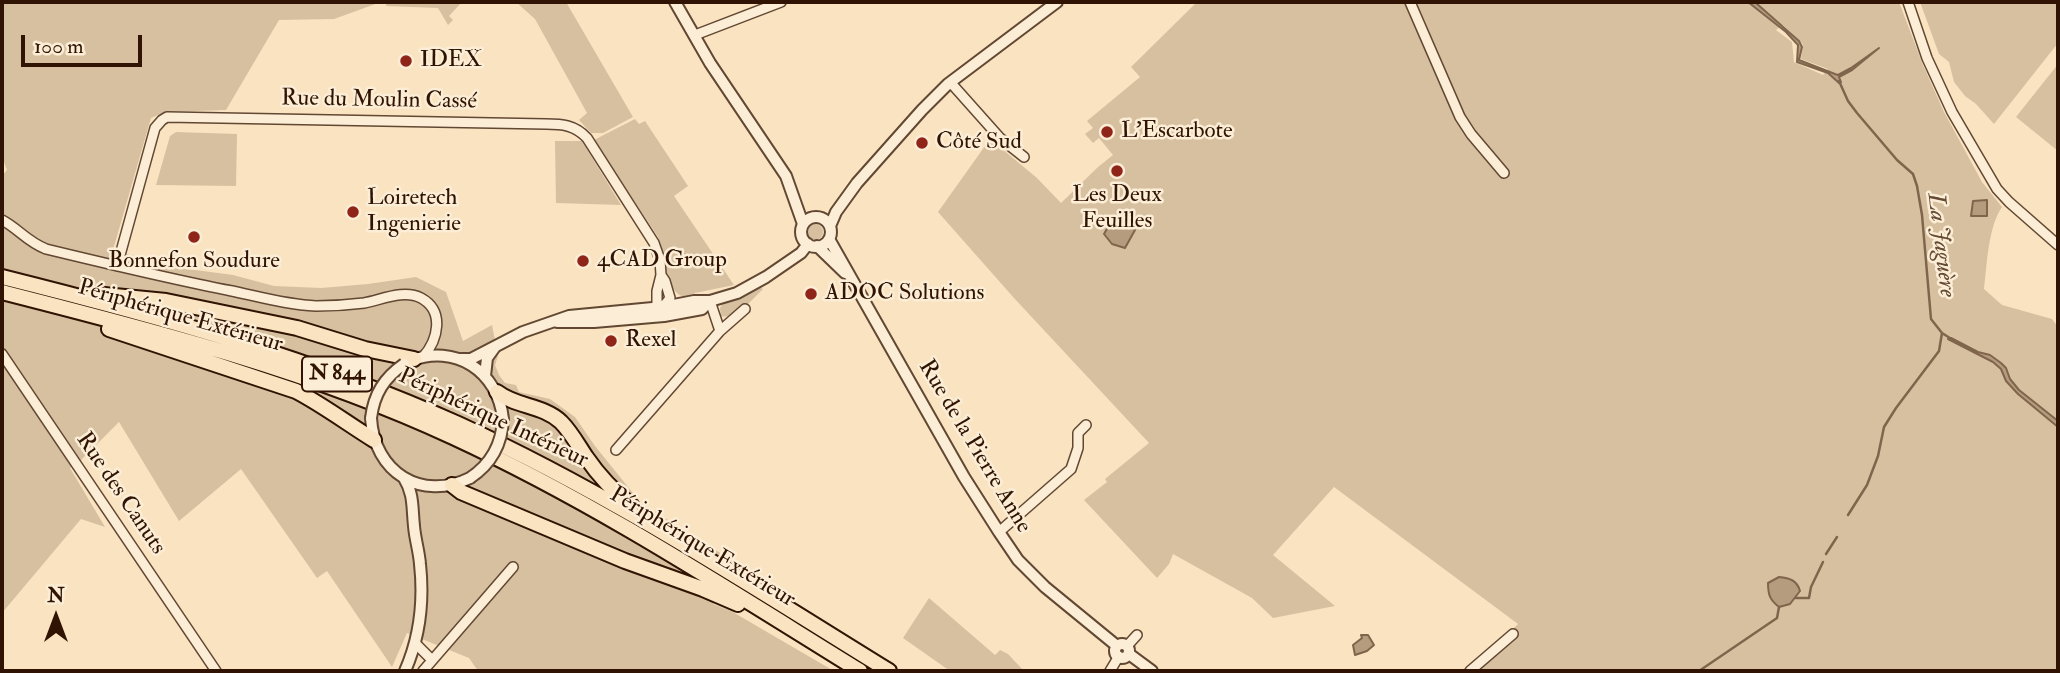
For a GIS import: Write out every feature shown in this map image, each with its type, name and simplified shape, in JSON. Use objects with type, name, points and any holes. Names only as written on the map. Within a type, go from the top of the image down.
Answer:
[{"type":"highway","points":[[8,279],[27,277],[95,294],[177,303],[297,328],[365,349],[413,360]]},
{"type":"highway","name":"Périphérique Intérieur","points":[[8,279],[222,336],[351,379],[426,410],[515,451],[639,518],[889,671]]},
{"type":"highway","name":"Périphérique Extérieur","points":[[2,292],[207,346],[293,373],[451,436],[595,510],[860,671]]},
{"type":"highway","points":[[82,312],[90,322],[296,391],[374,440]]},
{"type":"highway","points":[[497,392],[510,401],[547,412],[561,422],[605,482],[633,506],[639,518]]},
{"type":"highway","points":[[452,485],[461,492],[625,561],[736,603],[767,621],[782,622]]},
{"type":"street","points":[[413,360],[471,359],[523,332],[555,322],[594,322],[661,309],[691,312],[702,309],[710,302],[755,284],[801,253],[809,242],[811,220],[786,176],[710,63],[675,2]]},
{"type":"street","points":[[695,35],[781,2]]},
{"type":"street","points":[[809,242],[828,239],[836,212],[857,183],[922,110],[951,83],[1057,2]]},
{"type":"street","points":[[1410,2],[1460,117],[1504,173]]},
{"type":"street","points":[[1908,2],[1927,58],[1952,112],[1990,178],[2009,202],[2058,245]]},
{"type":"street","points":[[951,83],[1000,138],[1024,157]]},
{"type":"street","name":"Rue du Moulin Cassé","points":[[117,266],[155,128],[167,117],[560,124],[571,126],[587,138],[654,243],[660,260],[661,275],[670,298],[661,309]]},
{"type":"street","points":[[811,220],[857,183]]},
{"type":"street","points":[[2,220],[39,246],[179,281],[304,305],[341,305],[394,296],[416,296],[428,303],[436,314],[433,343],[387,378],[380,387],[371,418],[374,440],[388,465],[404,478],[428,486],[452,485],[470,478],[484,468],[495,453],[501,437],[503,419],[497,392],[485,376],[474,366],[455,358],[440,344],[436,333]]},
{"type":"street","points":[[811,220],[827,222],[830,226]]},
{"type":"street","name":"Rue de la Pierre Anne","points":[[828,239],[964,477],[1018,560],[1045,587],[1123,651],[1152,671]]},
{"type":"street","name":"Rue de la Pierre Anne","points":[[809,242],[850,277]]},
{"type":"street","points":[[710,302],[719,331]]},
{"type":"street","points":[[616,450],[719,331],[745,309]]},
{"type":"street","points":[[485,376],[487,359],[496,346]]},
{"type":"street","name":"Rue des Canuts","points":[[2,354],[216,671]]},
{"type":"street","points":[[999,532],[1071,469],[1078,448],[1078,433],[1086,425]]},
{"type":"street","points":[[404,478],[413,496],[422,584],[421,616],[416,644],[405,671]]},
{"type":"street","points":[[413,507],[428,486]]},
{"type":"street","points":[[423,671],[513,567]]},
{"type":"street","points":[[1470,671],[1513,634]]},
{"type":"street","points":[[1110,671],[1137,635]]},
{"type":"street","points":[[416,644],[432,660]]},
{"type":"street","name":"Rue des Canuts","points":[[206,656],[209,671]]},
{"type":"shaded area","points":[[2,2],[381,2],[334,19],[279,20],[226,110],[165,112],[151,118],[113,250],[173,267],[233,275],[274,286],[321,288],[416,277],[446,292],[463,341],[492,325],[498,356],[495,365],[505,383],[516,385],[519,392],[550,399],[575,417],[641,503],[744,568],[713,604],[731,611],[834,671],[478,671],[469,658],[407,633],[392,667],[327,571],[317,578],[241,469],[179,521],[119,422],[70,468],[105,527],[81,519],[2,613],[2,176],[7,170],[2,157]]},
{"type":"shaded area","points":[[387,2],[462,2],[449,16],[453,20],[448,25],[438,8],[386,6]]},
{"type":"shaded area","points":[[516,2],[566,2],[633,117],[603,133],[591,133],[579,120],[587,113],[535,19]]},
{"type":"shaded area","points":[[1197,2],[1899,2],[1944,112],[1982,182],[2002,207],[1991,235],[1984,289],[2002,305],[2052,319],[2058,327],[2058,671],[1470,671],[1518,624],[1334,487],[1273,555],[1335,606],[1273,618],[1252,598],[1173,554],[1169,564],[1157,578],[1084,500],[1149,443],[938,212],[990,139],[1037,178],[1061,203],[1113,155],[1099,138],[1093,143],[1085,134],[1093,128],[1087,121],[1140,77],[1131,67]],"holes":[[[1783,25],[1801,42],[1801,59],[1828,69],[1823,75],[1794,62],[1792,42],[1776,30]]]},
{"type":"shaded area","points":[[1748,2],[1756,3],[1799,41],[1802,47],[1799,60],[1835,74],[1851,68],[1879,48],[1839,77],[1839,83],[1828,73],[1797,62],[1798,45]]},
{"type":"shaded area","points":[[1920,2],[2058,2],[2058,43],[1994,124],[1954,82],[1949,62],[1939,54]]},
{"type":"shaded area","points":[[2058,64],[2058,151],[2016,117]]},
{"type":"shaded area","points":[[635,119],[639,124],[645,121],[688,186],[674,196],[734,285],[695,293],[687,298],[673,289],[666,273],[658,237],[594,140]]},
{"type":"shaded area","points":[[176,132],[237,134],[236,186],[156,185],[170,136]]},
{"type":"shaded area","points":[[555,141],[582,141],[621,205],[556,203]]},
{"type":"shaded area","points":[[1987,200],[1987,216],[1971,216],[1973,201]]},
{"type":"shaded area","points":[[1118,217],[1135,230],[1125,248],[1112,244],[1104,234]]},
{"type":"shaded area","points":[[815,224],[823,232],[815,240],[807,232]]},
{"type":"shaded area","points":[[760,287],[763,289],[748,304],[730,315],[721,316],[722,305]]},
{"type":"shaded area","points":[[1948,339],[1990,355],[2001,363],[2019,390],[2058,421],[2058,427],[2018,394],[1993,362]]},
{"type":"shaded area","points":[[1779,577],[1792,580],[1800,591],[1790,604],[1779,607],[1770,597],[1768,583]]},
{"type":"shaded area","points":[[929,598],[995,655],[1000,650],[1008,654],[1024,671],[950,671],[903,638]]},
{"type":"shaded area","points":[[1361,635],[1368,635],[1374,645],[1355,655],[1353,645],[1362,638]]},
{"type":"waterway","name":"La Jaguère","points":[[1839,81],[1857,113],[1897,160],[1913,174],[1922,215],[1931,319],[1942,333],[1953,340]]},
{"type":"waterway","points":[[1848,515],[1867,485],[1878,456],[1884,427],[1939,351],[1942,333]]},
{"type":"waterway","points":[[1826,554],[1837,537]]},
{"type":"waterway","points":[[1796,598],[1809,598],[1811,587],[1823,562]]},
{"type":"waterway","points":[[1699,671],[1777,618],[1779,607]]},
{"type":"place","name":"IDEX","points":[[406,61]]},
{"type":"place","name":"L'Escarbote","points":[[1107,132]]},
{"type":"place","name":"Côté Sud","points":[[922,143]]},
{"type":"place","name":"Les Deux Feuilles","points":[[1117,171]]},
{"type":"place","name":"Loiretech Ingenierie","points":[[353,212]]},
{"type":"place","name":"Bonnefon Soudure","points":[[194,237]]},
{"type":"place","name":"4CAD Group","points":[[583,261]]},
{"type":"place","name":"ADOC Solutions","points":[[811,294]]},
{"type":"place","name":"Rexel","points":[[611,341]]}]
